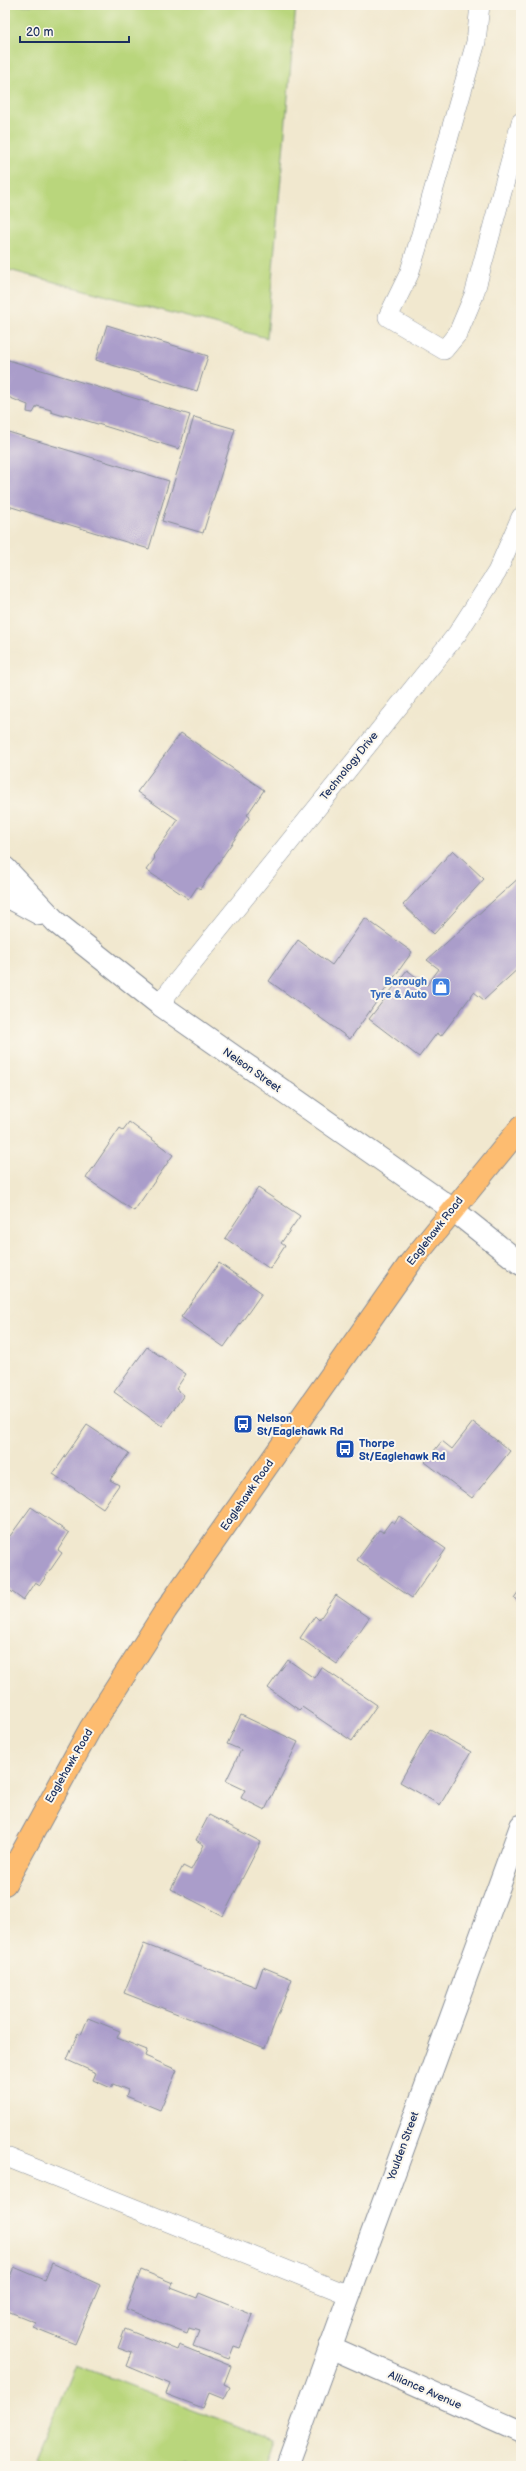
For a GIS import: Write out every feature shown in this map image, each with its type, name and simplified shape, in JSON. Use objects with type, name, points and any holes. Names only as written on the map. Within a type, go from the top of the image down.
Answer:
[{"type":"main road","name":"Eaglehawk Road","points":[[5,1884],[74,1756],[139,1650],[384,1297],[452,1209],[521,1128]]},
{"type":"street","name":"Nelson Street","points":[[5,868],[57,923],[159,1004],[452,1209],[521,1264]]},
{"type":"street","name":"Nelson Street","points":[[5,895],[57,923]]},
{"type":"street","name":"Youlden Street","points":[[287,2466],[521,1826]]},
{"type":"street","name":"Alliance Avenue","points":[[330,2347],[521,2432]]},
{"type":"lane","points":[[480,5],[474,49],[421,234],[409,274],[388,317],[444,350],[458,332],[474,294],[521,122]]},
{"type":"lane","name":"Technology Drive","points":[[159,1004],[457,634],[497,572],[521,517]]},
{"type":"lane","points":[[9,2158],[348,2296]]},
{"type":"green space","points":[[5,5],[296,5],[267,338],[5,269]]},
{"type":"green space","points":[[76,2365],[275,2440],[265,2466],[49,2466],[36,2460]]},
{"type":"building","points":[[107,325],[208,356],[197,391],[96,360]]},
{"type":"building","points":[[5,359],[190,415],[179,449],[65,414],[64,416],[37,406],[33,413],[27,412],[28,405],[8,397],[5,404]]},
{"type":"building","points":[[194,417],[235,429],[203,533],[162,521]]},
{"type":"building","points":[[5,431],[169,481],[149,549],[5,505]]},
{"type":"building","points":[[181,733],[264,790],[247,815],[250,817],[200,889],[197,887],[189,899],[146,870],[155,858],[153,856],[178,820],[137,792]]},
{"type":"building","points":[[453,850],[484,879],[434,934],[403,905]]},
{"type":"building","points":[[521,876],[521,966],[484,1000],[474,992],[441,1036],[437,1033],[419,1057],[369,1019],[407,970],[427,985],[439,969],[427,960]]},
{"type":"building","points":[[365,918],[412,952],[350,1039],[269,981],[298,940],[332,965]]},
{"type":"building","points":[[129,1122],[173,1155],[134,1211],[86,1178],[120,1128],[123,1130]]},
{"type":"building","points":[[258,1188],[300,1216],[281,1243],[285,1246],[270,1269],[225,1238]]},
{"type":"building","points":[[219,1263],[262,1293],[224,1347],[181,1317]]},
{"type":"building","points":[[147,1347],[186,1374],[176,1389],[184,1395],[162,1426],[114,1392]]},
{"type":"building","points":[[473,1422],[510,1451],[472,1498],[425,1462],[442,1441],[452,1449]]},
{"type":"building","points":[[87,1425],[129,1453],[110,1480],[119,1485],[103,1508],[53,1474]]},
{"type":"building","points":[[31,1507],[69,1533],[58,1550],[62,1553],[40,1585],[35,1582],[23,1600],[5,1587],[5,1543]]},
{"type":"building","points":[[399,1516],[446,1549],[412,1598],[357,1560],[379,1530],[383,1532],[391,1521],[395,1523]]},
{"type":"building","points":[[521,1588],[521,1603],[514,1598]]},
{"type":"building","points":[[336,1595],[369,1618],[337,1664],[300,1638],[315,1616],[319,1620]]},
{"type":"building","points":[[288,1660],[314,1678],[321,1667],[377,1705],[352,1741],[302,1707],[299,1710],[268,1688]]},
{"type":"building","points":[[241,1715],[298,1742],[265,1810],[241,1798],[245,1790],[226,1781],[241,1750],[227,1744]]},
{"type":"building","points":[[430,1729],[471,1752],[440,1805],[400,1782]]},
{"type":"building","points":[[209,1815],[261,1842],[223,1916],[171,1889],[183,1866],[191,1870],[204,1845],[196,1840]]},
{"type":"building","points":[[144,1944],[256,1987],[263,1967],[292,1979],[265,2048],[124,1993]]},
{"type":"building","points":[[88,2018],[120,2031],[117,2038],[147,2050],[145,2056],[177,2070],[160,2110],[126,2096],[128,2090],[113,2084],[111,2088],[93,2080],[96,2073],[67,2060],[78,2033],[81,2035]]},
{"type":"building","points":[[52,2263],[100,2285],[75,2344],[33,2327],[35,2322],[5,2310],[5,2288],[14,2267],[45,2280]]},
{"type":"building","points":[[141,2270],[173,2283],[171,2288],[197,2298],[199,2293],[253,2315],[240,2348],[234,2346],[229,2359],[193,2346],[199,2331],[189,2328],[187,2333],[126,2309]]},
{"type":"building","points":[[125,2329],[177,2350],[179,2345],[231,2366],[224,2384],[230,2387],[224,2399],[209,2393],[203,2408],[166,2394],[170,2384],[127,2366],[132,2353],[118,2348]]},
{"type":"place","name":"Borough Tyre & Auto","points":[[441,987]]},
{"type":"place","name":"Nelson St/Eaglehawk Rd","points":[[243,1424]]},
{"type":"place","name":"Thorpe St/Eaglehawk Rd","points":[[345,1449]]}]
